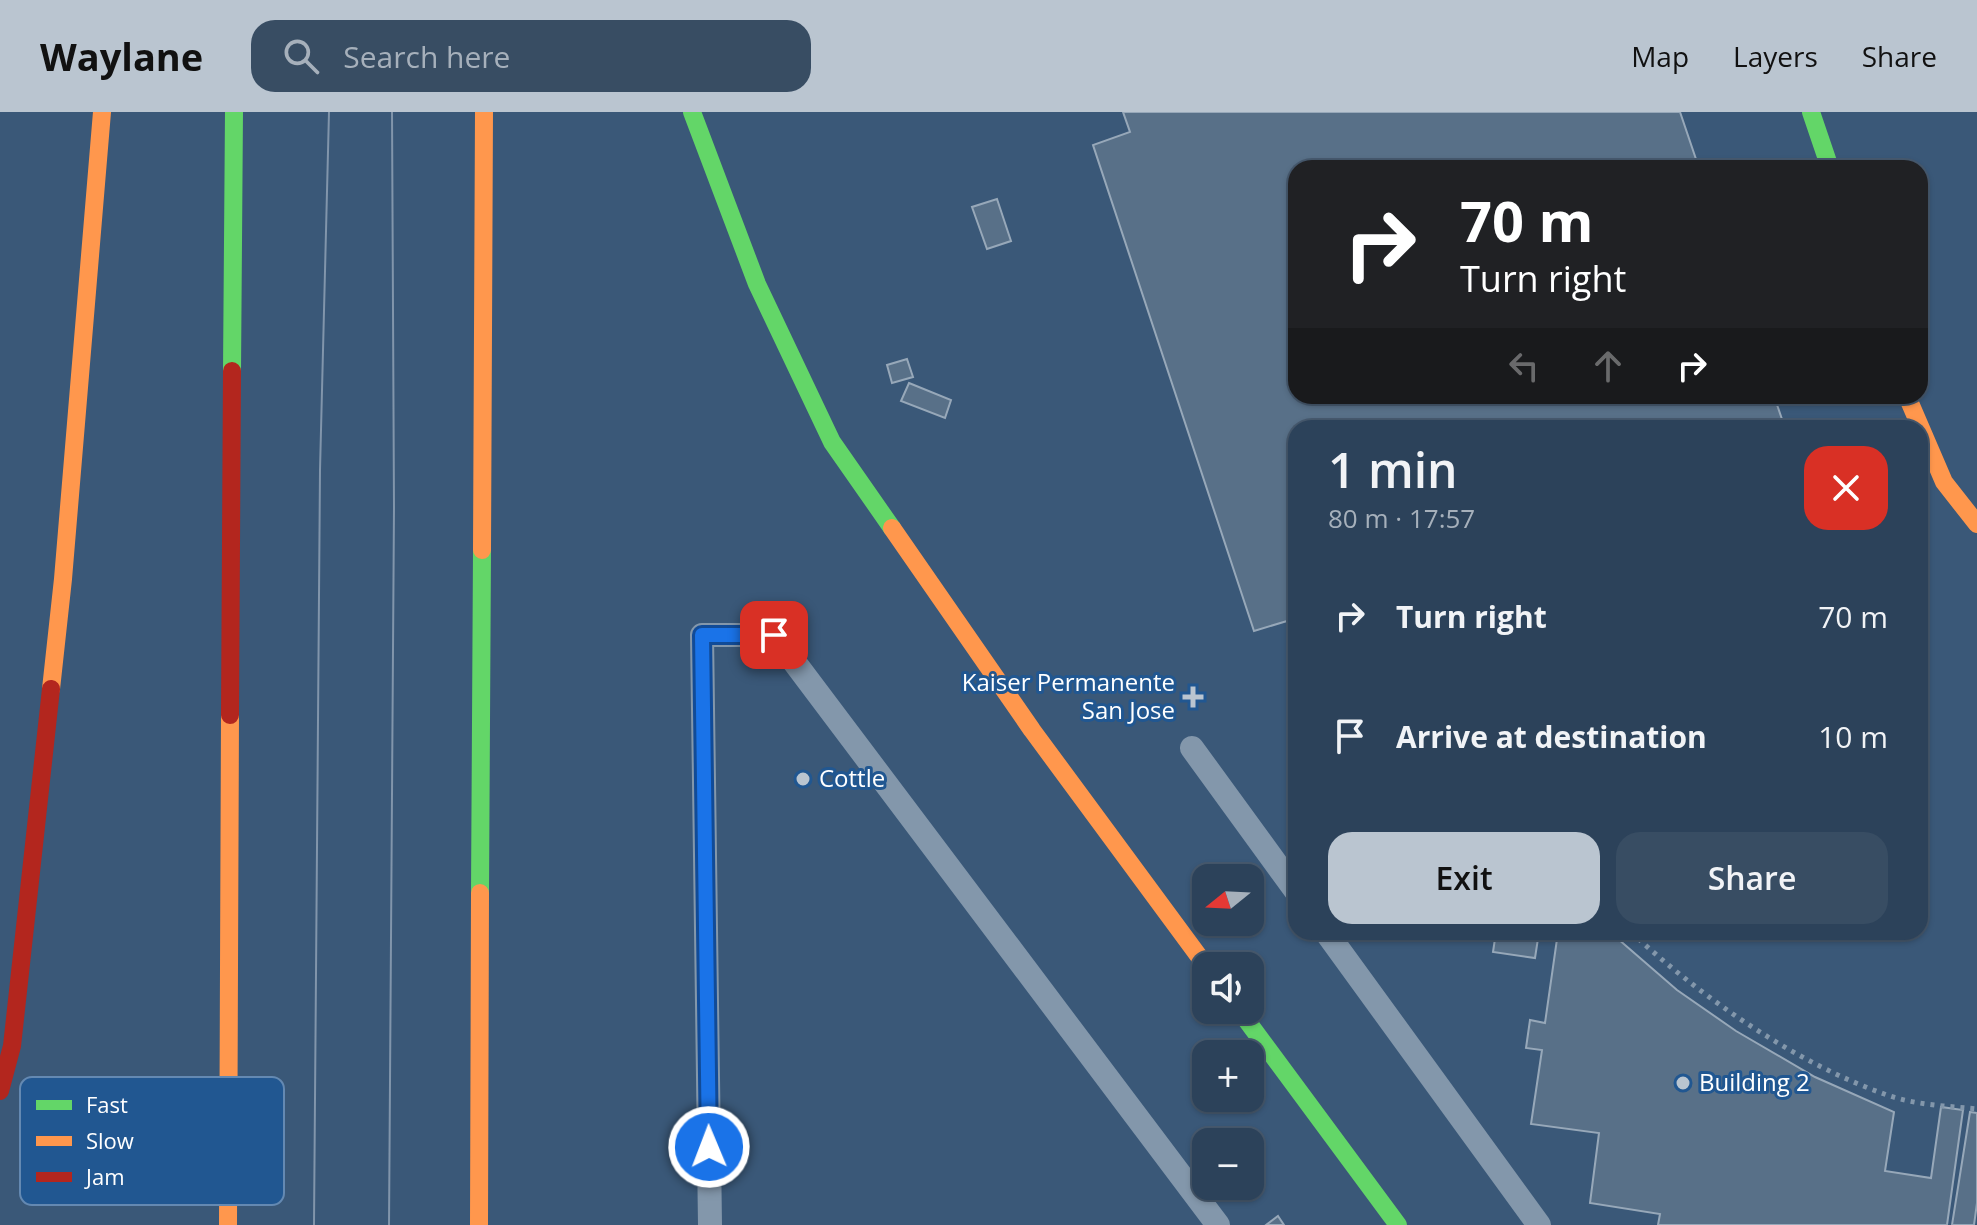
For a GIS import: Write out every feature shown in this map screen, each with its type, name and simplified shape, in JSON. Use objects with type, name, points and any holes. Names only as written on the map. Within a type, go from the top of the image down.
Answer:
[{"type":"main road","points":[[0,1091],[12,1046],[61,595],[102,112]]},
{"type":"main road","points":[[227,1077],[234,112]]},
{"type":"main road","points":[[481,1223],[484,112]]},
{"type":"main road","points":[[692,112],[757,284],[832,442],[1032,730],[1196,952]]},
{"type":"main road","points":[[1811,112],[1827,160]]},
{"type":"main road","points":[[1928,445],[1944,482],[1977,524]]},
{"type":"main road","points":[[1249,1024],[1398,1225]]},
{"type":"main road","points":[[228,1205],[228,1225]]},
{"type":"lane","points":[[710,1225],[702,635],[774,635],[1218,1225]]},
{"type":"lane","points":[[1192,748],[1288,880]]},
{"type":"lane","points":[[1332,940],[1539,1225]]},
{"type":"path","points":[[1639,940],[1672,971],[1761,1031],[1837,1074],[1889,1095],[1917,1102],[1977,1109]]},
{"type":"building","points":[[1123,112],[1680,112],[1696,160],[1288,160],[1288,404],[1777,404],[1782,420],[1288,420],[1288,624],[1287,621],[1254,631],[1093,145],[1130,132]]},
{"type":"building","points":[[997,199],[1011,241],[987,249],[972,207]]},
{"type":"building","points":[[907,359],[913,377],[892,383],[887,365]]},
{"type":"building","points":[[909,383],[951,400],[945,418],[901,401]]},
{"type":"building","points":[[1495,940],[1538,940],[1535,958],[1493,952]]},
{"type":"building","name":"Building 2","points":[[1557,940],[1619,940],[1677,990],[1736,1031],[1815,1077],[1894,1112],[1885,1171],[1931,1178],[1941,1107],[1963,1110],[1947,1225],[1658,1225],[1660,1214],[1590,1203],[1599,1133],[1531,1124],[1542,1050],[1526,1048],[1530,1020],[1545,1023]]},
{"type":"building","points":[[1970,1112],[1977,1113],[1977,1203],[1974,1225],[1952,1225]]},
{"type":"building","points":[[1278,1216],[1284,1225],[1266,1225]]},
{"type":"tram line","points":[[314,1225],[320,470],[329,112]]},
{"type":"tram line","points":[[389,1225],[394,507],[392,112]]},
{"type":"traffic: fast","points":[[232,371],[234,112]]},
{"type":"traffic: fast","points":[[692,112],[757,284],[832,442],[892,528]]},
{"type":"traffic: fast","points":[[1811,112],[1827,160]]},
{"type":"traffic: fast","points":[[480,893],[482,550]]},
{"type":"traffic: fast","points":[[1249,1024],[1398,1225]]},
{"type":"traffic: slow","points":[[51,689],[102,112]]},
{"type":"traffic: slow","points":[[482,550],[484,112]]},
{"type":"traffic: slow","points":[[1910,404],[1917,420]]},
{"type":"traffic: slow","points":[[1928,445],[1944,482],[1977,524]]},
{"type":"traffic: slow","points":[[892,528],[1032,730],[1196,952]]},
{"type":"traffic: slow","points":[[229,1077],[230,715]]},
{"type":"traffic: slow","points":[[479,1225],[480,893]]},
{"type":"traffic: slow","points":[[228,1205],[228,1225]]},
{"type":"traffic: jam","points":[[230,715],[232,371]]},
{"type":"traffic: jam","points":[[0,1091],[12,1046],[51,689]]},
{"type":"place","name":"Kaiser Permanente San Jose","points":[[1193,697]]},
{"type":"place","name":"Cottle","points":[[803,779]]},
{"type":"place","name":"Building 2","points":[[1683,1083]]},
{"type":"route","points":[[709,1147],[702,635],[774,635]]}]
